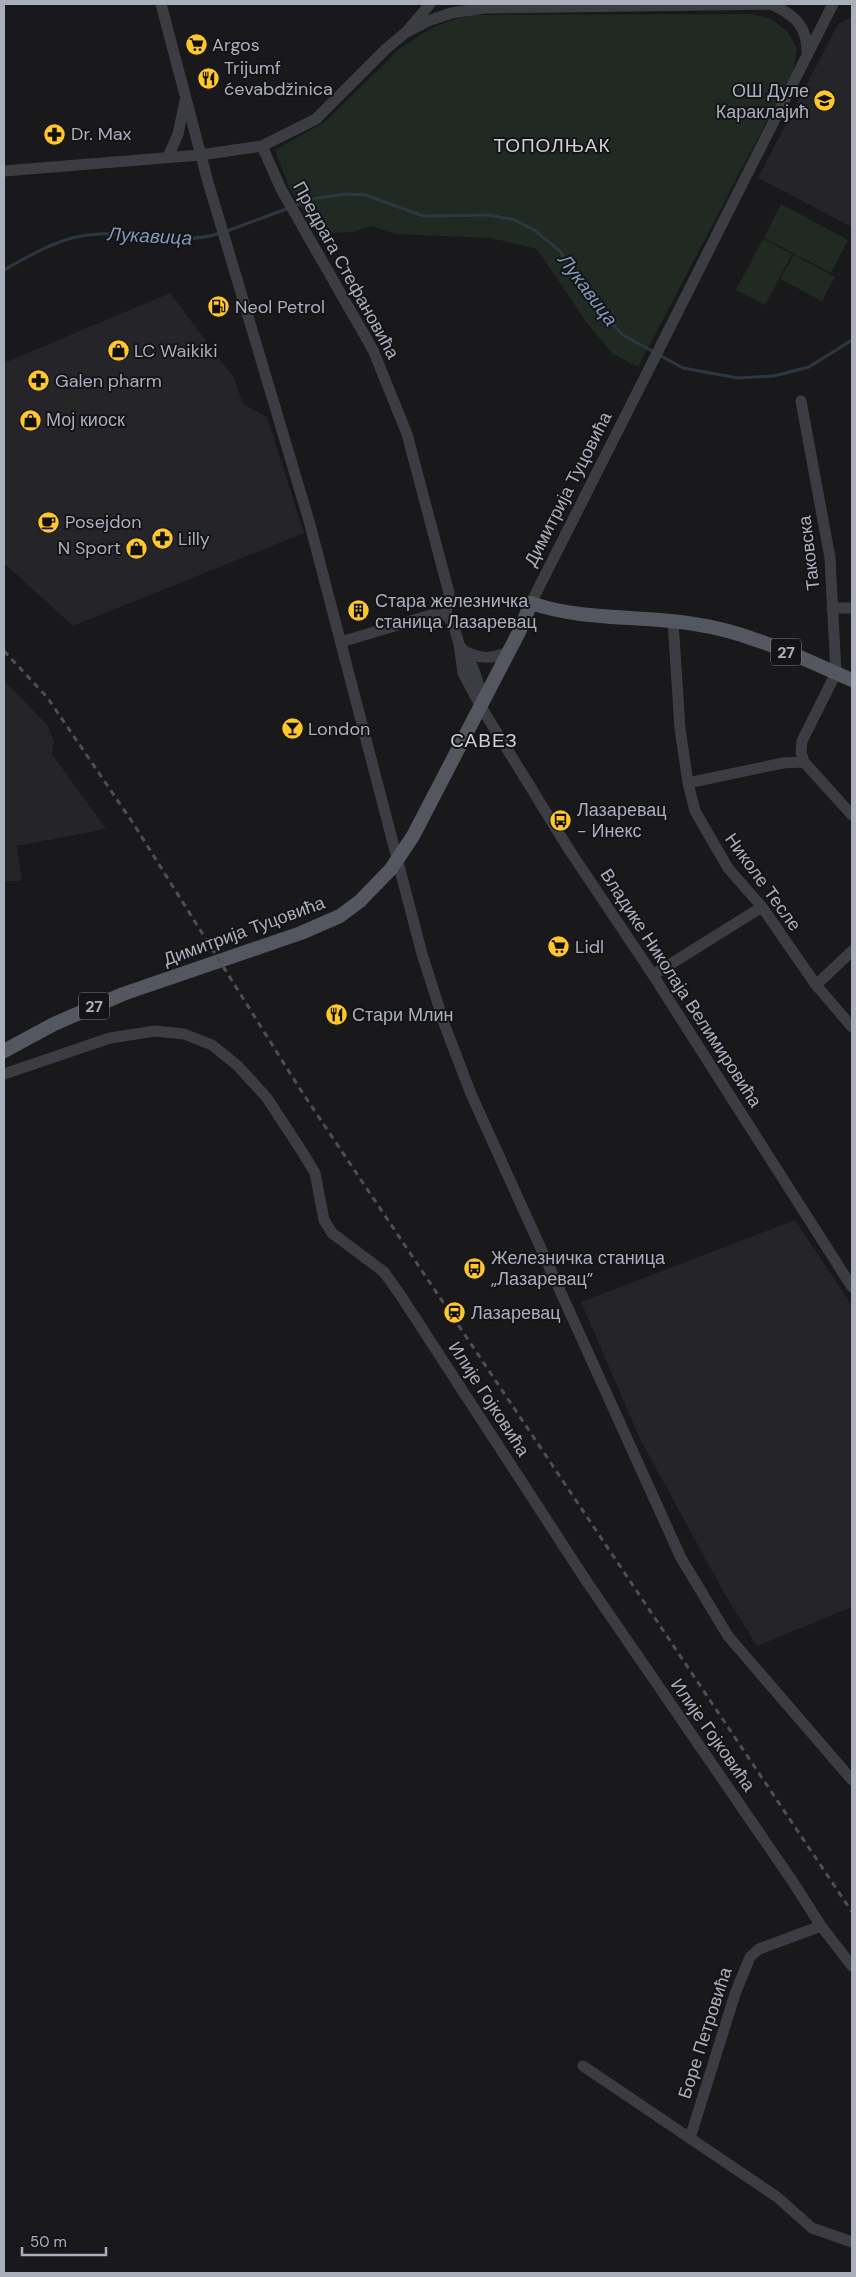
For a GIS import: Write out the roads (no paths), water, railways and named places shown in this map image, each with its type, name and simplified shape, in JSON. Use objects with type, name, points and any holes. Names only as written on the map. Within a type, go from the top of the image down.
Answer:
[{"type":"main road","name":"27","points":[[531,603],[564,612],[673,621],[718,628],[741,634],[852,680]]},
{"type":"main road","name":"Димитрија Туцовића","points":[[4,1052],[54,1024],[123,994],[300,933],[340,916],[378,884],[413,836],[481,707],[531,603]]},
{"type":"street","points":[[161,4],[200,155],[309,521],[422,954],[445,1026],[471,1094],[681,1558],[728,1636],[852,1780]]},
{"type":"street","points":[[4,171],[200,155],[262,146],[316,119],[387,48],[405,33],[430,4]]},
{"type":"street","points":[[405,33],[428,21],[451,13],[485,6],[776,4],[789,12],[800,23],[806,40],[807,58]]},
{"type":"street","name":"Димитрија Туцовића","points":[[531,603],[833,4]]},
{"type":"street","points":[[168,157],[178,134],[186,97]]},
{"type":"street","name":"Предрага Стефановића","points":[[262,146],[281,189],[306,235],[373,350],[407,434],[449,593],[446,615]]},
{"type":"street","name":"Таковска","points":[[801,401],[830,558],[836,673]]},
{"type":"street","points":[[832,608],[852,608]]},
{"type":"street","points":[[341,642],[431,615],[446,615],[453,623],[461,648],[476,676],[481,707]]},
{"type":"street","name":"Николе Тесле","points":[[673,621],[680,728],[688,783],[696,811],[728,868],[762,908],[816,985],[852,1027]]},
{"type":"street","points":[[461,648],[483,657],[499,656],[508,652]]},
{"type":"street","points":[[836,673],[802,741],[801,752],[804,762],[852,815]]},
{"type":"street","name":"Владике Николаја Велимировића","points":[[481,707],[570,851],[654,975],[852,1287]]},
{"type":"street","points":[[688,783],[783,763],[804,762]]},
{"type":"street","points":[[654,975],[762,908]]},
{"type":"street","points":[[816,985],[852,951]]},
{"type":"street","name":"Илије Гојковића","points":[[4,1074],[110,1038],[155,1031],[184,1034],[212,1045],[238,1066],[267,1098],[315,1173],[324,1220],[332,1233],[384,1272],[587,1582],[793,1882],[821,1926],[852,1966]]},
{"type":"street","name":"Боре Петровића","points":[[690,2138],[735,1994],[750,1957],[759,1949],[821,1926]]},
{"type":"street","points":[[582,2066],[777,2197],[812,2228],[852,2242]]},
{"type":"waterway","name":"Лукавица","points":[[294,206],[311,199],[345,194],[366,195],[423,216],[489,215],[515,220],[534,230],[560,251],[602,313],[623,335],[683,368],[738,378],[774,376],[809,367],[852,340]]},
{"type":"waterway","name":"Лукавица","points":[[227,231],[289,208]]},
{"type":"waterway","name":"Лукавица","points":[[4,270],[61,241],[86,235],[114,234],[176,239],[206,237],[221,233]]},
{"type":"railway","points":[[4,651],[47,697],[133,823],[300,1089],[852,1912]]},
{"type":"place","name":"Argos","points":[[196,45]]},
{"type":"place","name":"Trijumf ćevabdžinica","points":[[208,78]]},
{"type":"place","name":"ОШ Дуле Караклајић","points":[[825,101]]},
{"type":"place","name":"Dr. Max","points":[[55,134]]},
{"type":"place","name":"Neol Petrol","points":[[219,307]]},
{"type":"place","name":"LC Waikiki","points":[[118,351]]},
{"type":"place","name":"Galen pharm","points":[[39,381]]},
{"type":"place","name":"Мој киоск","points":[[30,420]]},
{"type":"place","name":"Posejdon","points":[[49,522]]},
{"type":"place","name":"Lilly","points":[[162,539]]},
{"type":"place","name":"N Sport","points":[[137,548]]},
{"type":"place","name":"Стара железничка станица Лазаревац","points":[[359,611]]},
{"type":"place","name":"London","points":[[292,729]]},
{"type":"place","name":"Лазаревац - Инекс","points":[[561,820]]},
{"type":"place","name":"Lidl","points":[[559,947]]},
{"type":"place","name":"Стари Млин","points":[[336,1015]]},
{"type":"place","name":"Железничка станица „Лазаревац”","points":[[475,1268]]},
{"type":"place","name":"Лазаревац","points":[[455,1313]]},
{"type":"district","name":"ТОПОЛЊАК","points":[[552,145]]},
{"type":"district","name":"САВЕЗ","points":[[484,740]]}]
